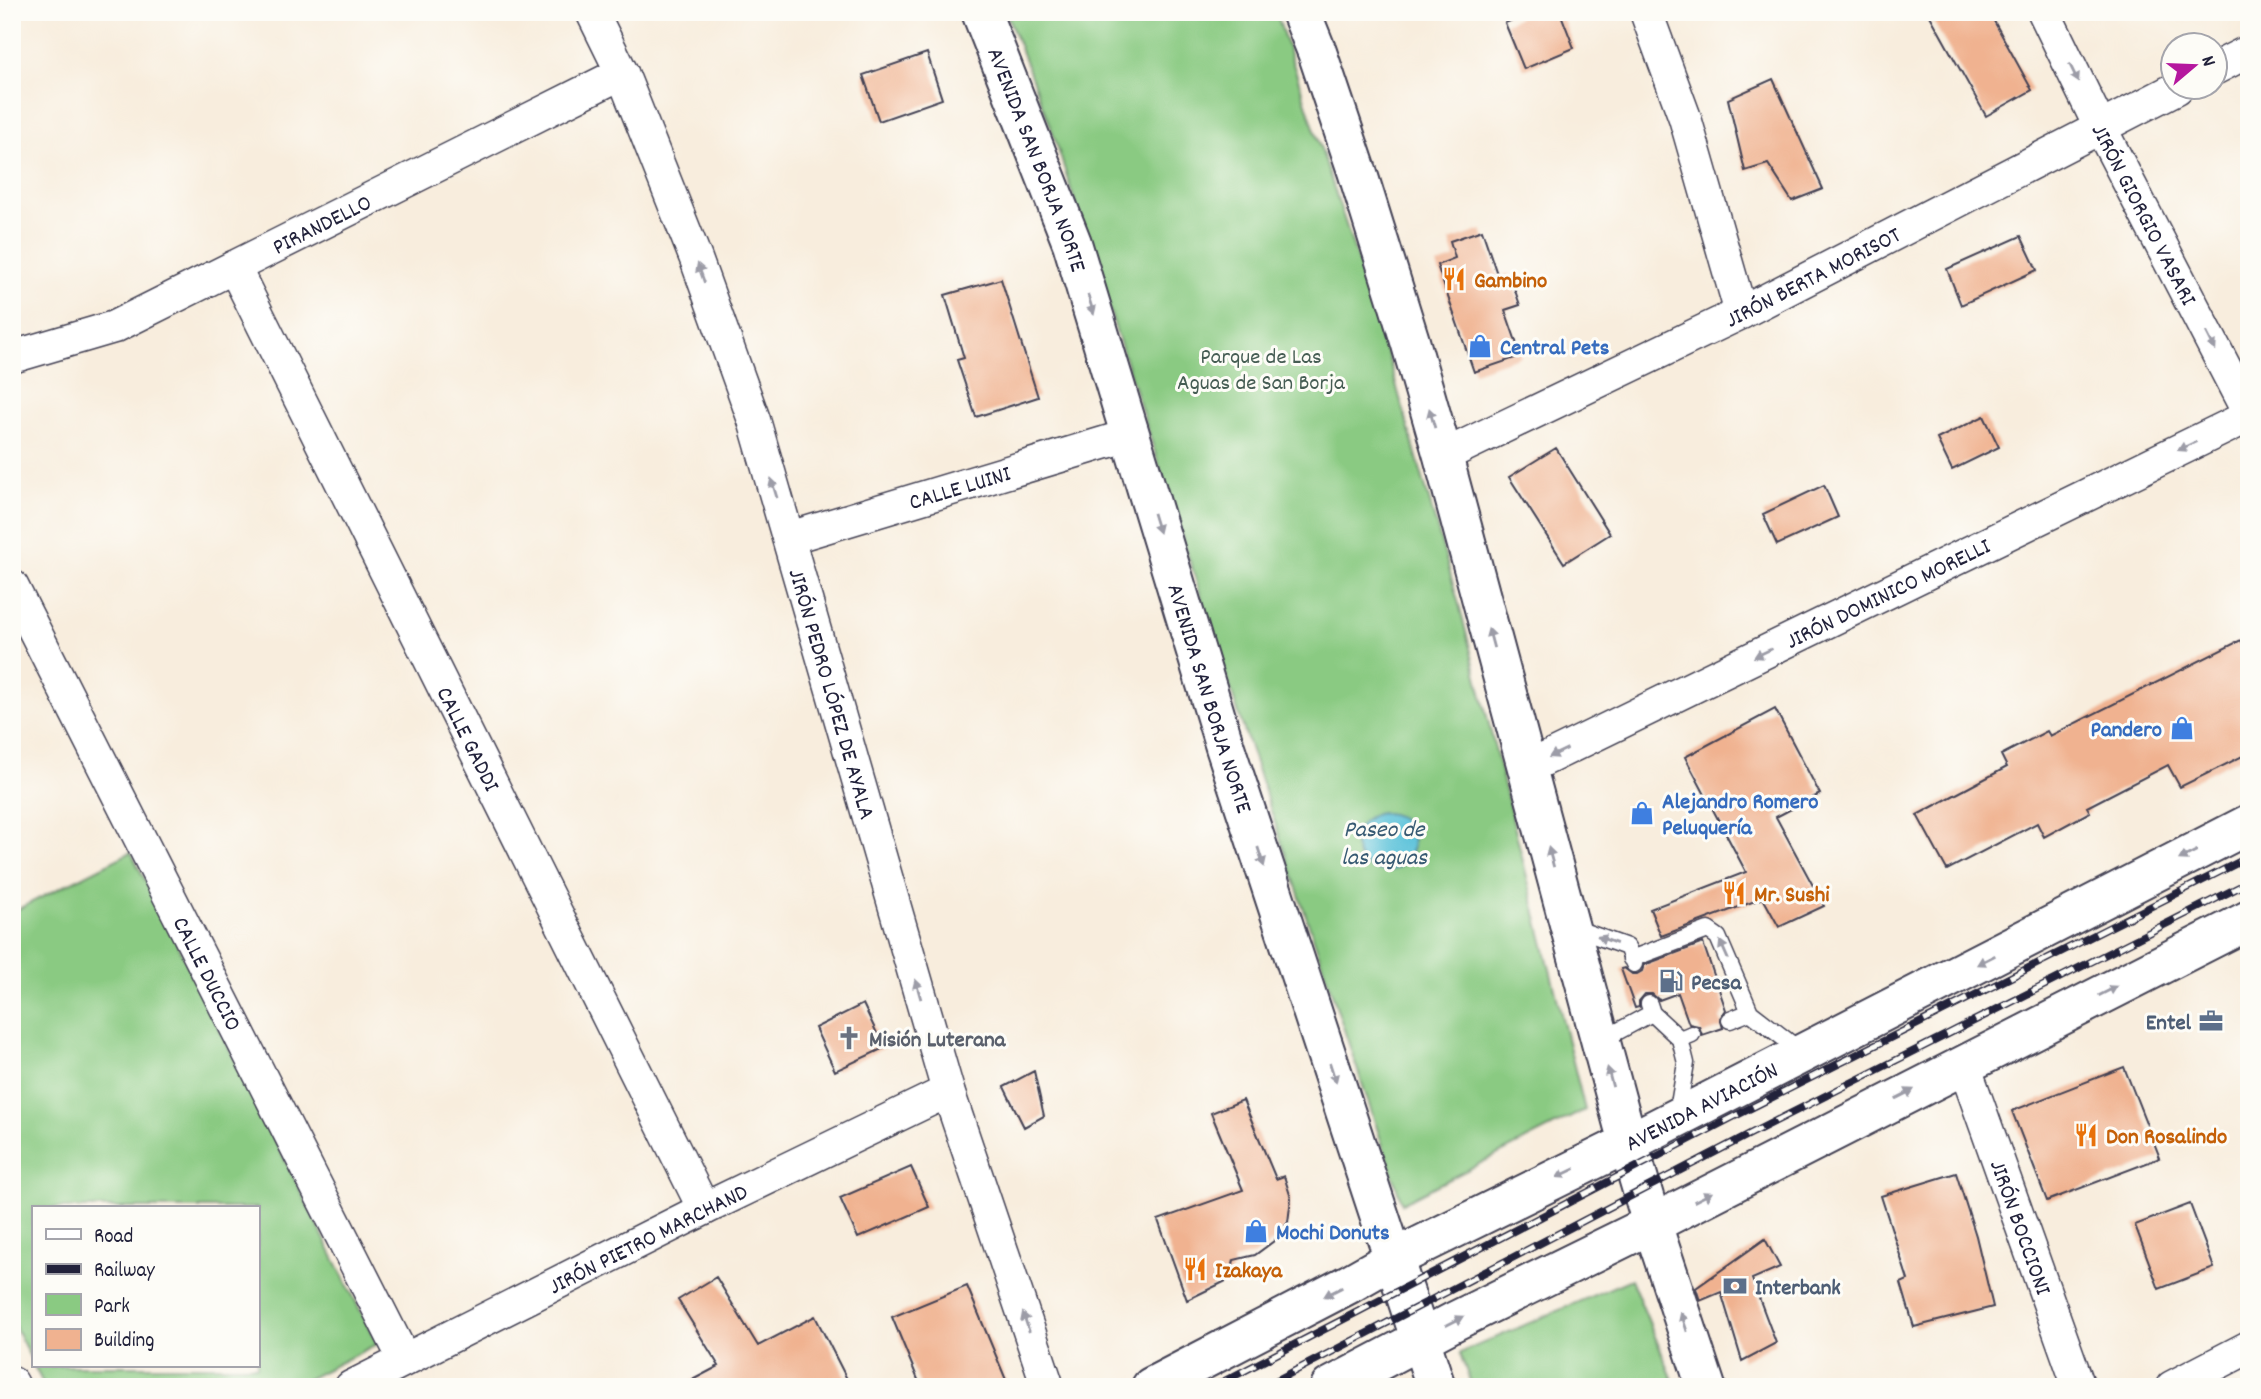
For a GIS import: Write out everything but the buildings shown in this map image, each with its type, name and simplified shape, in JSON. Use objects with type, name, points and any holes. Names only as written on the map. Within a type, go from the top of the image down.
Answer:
[{"type":"main road","name":"AVENIDA SAN BORJA NORTE","points":[[981,12],[1072,243],[1225,747],[1436,1387]]},
{"type":"main road","points":[[1301,12],[1357,171],[1403,318],[1443,456],[1628,1143],[1706,1387]]},
{"type":"main road","name":"AVENIDA AVIACIÓN","points":[[1151,1387],[1393,1259],[1628,1143],[2249,824]]},
{"type":"main road","points":[[1330,1387],[2249,920]]},
{"type":"street","name":"JIRÓN PEDRO LÓPEZ DE AYALA","points":[[592,12],[622,73],[750,408],[948,1091],[1048,1387]]},
{"type":"street","points":[[1646,12],[1685,118],[1741,313]]},
{"type":"street","name":"JIRÓN GIORGIO VASARI","points":[[2044,12],[2100,127],[2249,415]]},
{"type":"street","points":[[2230,61],[2249,51]]},
{"type":"street","name":"PIRANDELLO","points":[[12,357],[114,327],[622,73]]},
{"type":"street","name":"JIRÓN BERTA MORISOT","points":[[1443,456],[1741,313],[2160,97]]},
{"type":"street","name":"CALLE GADDI","points":[[234,267],[704,1209]]},
{"type":"street","name":"JIRÓN DOMINICO MORELLI","points":[[1527,768],[2249,415]]},
{"type":"street","name":"CALLE LUINI","points":[[789,538],[1130,435]]},
{"type":"street","name":"CALLE DUCCIO","points":[[12,586],[404,1359]]},
{"type":"street","name":"JIRÓN BOCCIONI","points":[[1964,1065],[2079,1387]]},
{"type":"street","name":"JIRÓN PIETRO MARCHAND","points":[[351,1387],[704,1209],[948,1091]]},
{"type":"street","points":[[2172,1387],[2249,1347]]},
{"type":"lane","points":[[1570,927],[1627,947],[1633,962],[1708,930],[1718,937],[1750,1013],[1803,1053]]},
{"type":"lane","points":[[1600,1041],[1650,1008],[1686,1036],[1686,1063],[1677,1118]]},
{"type":"lane","points":[[1730,1020],[1750,1013]]},
{"type":"green space","name":"Parque de Las Aguas de San Borja","points":[[1006,12],[1276,12],[1379,325],[1460,608],[1585,1110],[1402,1203],[1237,709],[1053,133]]},
{"type":"green space","points":[[131,852],[377,1344],[292,1387],[45,1387],[35,1368],[259,1368],[259,1206],[32,1206],[32,1361],[12,1321],[12,912]]},
{"type":"green space","points":[[1631,1279],[1676,1387],[1472,1387],[1460,1353]]},
{"type":"water","name":"Paseo de las aguas","points":[[1384,813],[1395,815],[1408,826],[1413,842],[1411,853],[1400,866],[1384,871],[1373,869],[1360,858],[1355,842],[1357,831],[1368,818]]},
{"type":"railway","points":[[1213,1387],[1731,1118],[2249,857]]},
{"type":"railway","points":[[1264,1387],[1746,1136],[2249,882]]},
{"type":"place","name":"Gambino","points":[[1454,279]]},
{"type":"place","name":"Central Pets","points":[[1480,346]]},
{"type":"place","name":"Pandero","points":[[2182,728]]},
{"type":"place","name":"Alejandro Romero Peluquería","points":[[1642,813]]},
{"type":"place","name":"Mr. Sushi","points":[[1734,893]]},
{"type":"place","name":"Pecsa","points":[[1671,981]]},
{"type":"place","name":"Entel","points":[[2211,1021]]},
{"type":"place","name":"Misión Luterana","points":[[849,1038]]},
{"type":"place","name":"Don Rosalindo","points":[[2086,1135]]},
{"type":"place","name":"Mochi Donuts","points":[[1256,1231]]},
{"type":"place","name":"Izakaya","points":[[1195,1269]]},
{"type":"place","name":"Interbank","points":[[1735,1286]]}]
